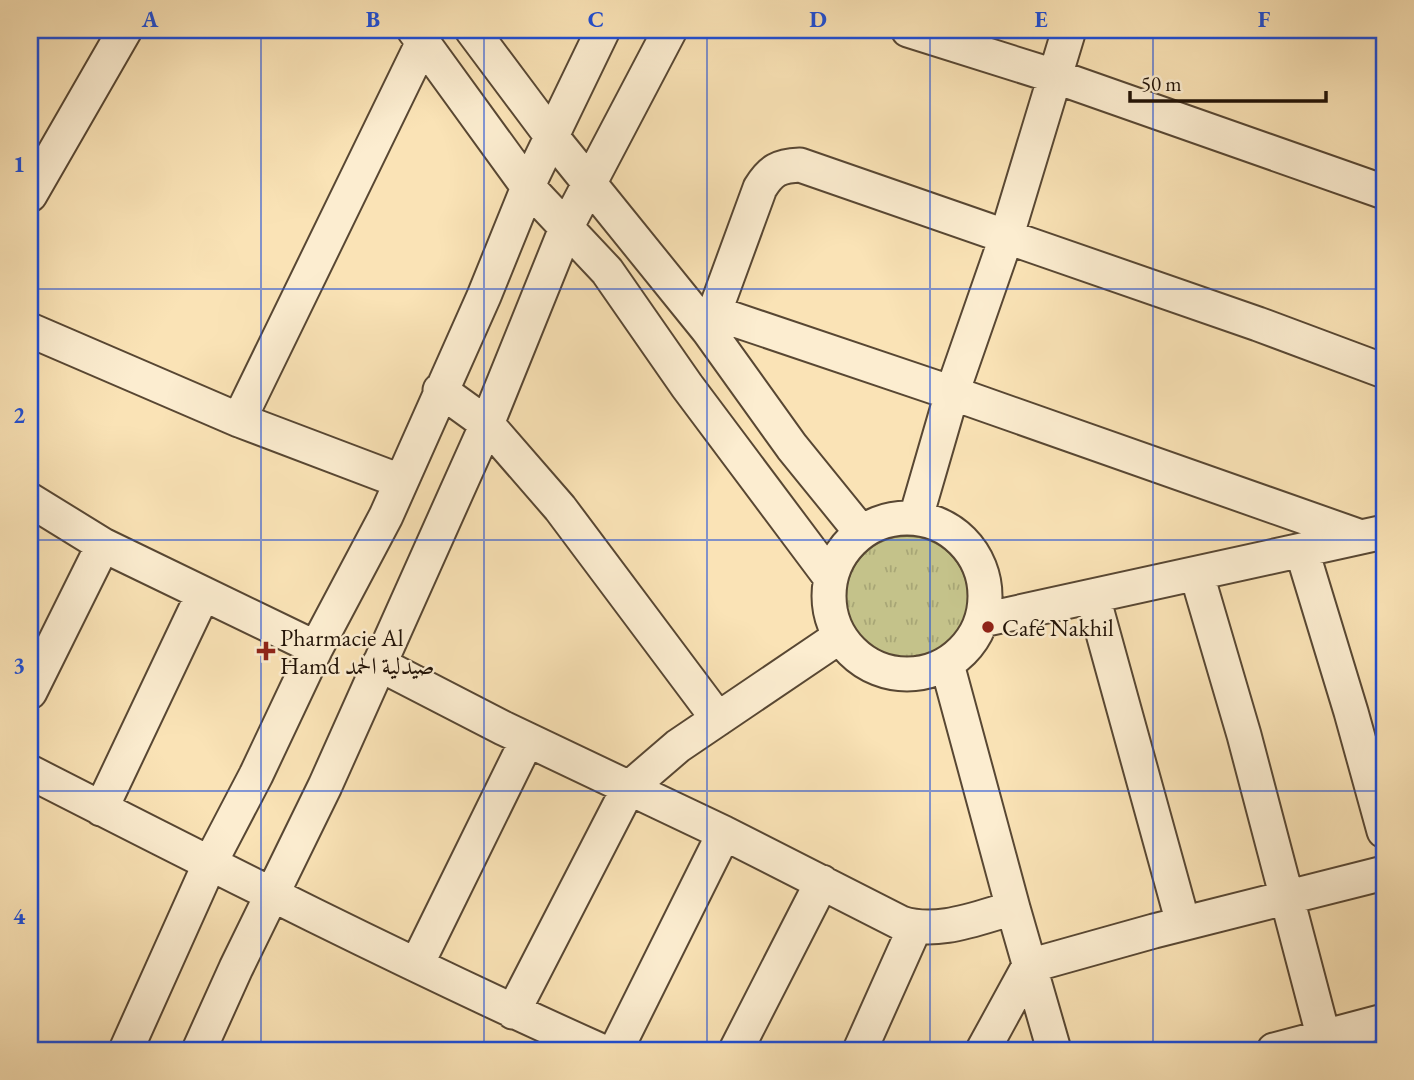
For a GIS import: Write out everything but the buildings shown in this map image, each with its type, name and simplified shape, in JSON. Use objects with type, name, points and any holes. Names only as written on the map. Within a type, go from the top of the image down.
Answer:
[{"type":"street","points":[[30,195],[125,30]]},
{"type":"street","points":[[472,30],[630,236],[711,322],[792,447],[861,532]]},
{"type":"street","points":[[125,1050],[210,863],[256,775],[316,648],[386,516],[484,296],[528,187],[603,30]]},
{"type":"street","points":[[199,1050],[325,786],[487,424],[567,226],[670,30]]},
{"type":"street","points":[[908,30],[1054,76],[1384,192]]},
{"type":"street","points":[[916,517],[952,393],[1006,238],[1069,30]]},
{"type":"street","points":[[239,420],[418,36],[528,187],[607,271],[687,386],[830,577]]},
{"type":"street","points":[[711,322],[767,175],[784,165],[800,165],[1258,324],[1384,371]]},
{"type":"street","points":[[607,271],[630,236]]},
{"type":"street","points":[[711,322],[952,393],[1373,535]]},
{"type":"street","points":[[30,330],[239,420],[400,481]]},
{"type":"street","points":[[440,390],[487,424],[560,508],[718,719]]},
{"type":"street","points":[[30,500],[103,545],[316,648]]},
{"type":"street","points":[[916,517],[949,528],[974,553],[985,585],[983,620],[969,645],[947,664],[918,674],[888,673],[860,660],[839,637],[829,608],[830,577],[842,552],[861,532],[887,519],[916,517]]},
{"type":"street","points":[[983,620],[1373,535]]},
{"type":"street","points":[[30,692],[103,545]]},
{"type":"street","points":[[1301,551],[1348,700],[1384,831]]},
{"type":"street","points":[[1197,575],[1288,897],[1325,1044]]},
{"type":"street","points":[[101,808],[203,594]]},
{"type":"street","points":[[1093,597],[1183,923]]},
{"type":"street","points":[[513,1012],[628,789],[678,746],[839,637]]},
{"type":"street","points":[[379,664],[527,740],[915,927],[950,925],[1013,908]]},
{"type":"street","points":[[947,664],[1054,1050]]},
{"type":"street","points":[[417,964],[527,740]]},
{"type":"street","points":[[30,772],[513,1012],[600,1050]]},
{"type":"street","points":[[616,1050],[724,833]]},
{"type":"street","points":[[983,1050],[1029,966],[1183,923],[1384,873]]},
{"type":"street","points":[[736,1050],[822,882]]},
{"type":"street","points":[[860,1050],[915,927]]},
{"type":"street","points":[[1274,1050],[1325,1044],[1384,1021]]},
{"type":"green space","points":[[907,536],[930,541],[950,554],[963,574],[968,597],[963,620],[950,640],[930,653],[907,658],[884,653],[864,640],[851,620],[846,597],[851,574],[864,554],[884,541]]},
{"type":"place","name":"Café Nakhil","points":[[988,627]]},
{"type":"place","name":"Pharmacie Al Hamd صيدلية الحمد","points":[[266,651]]}]
